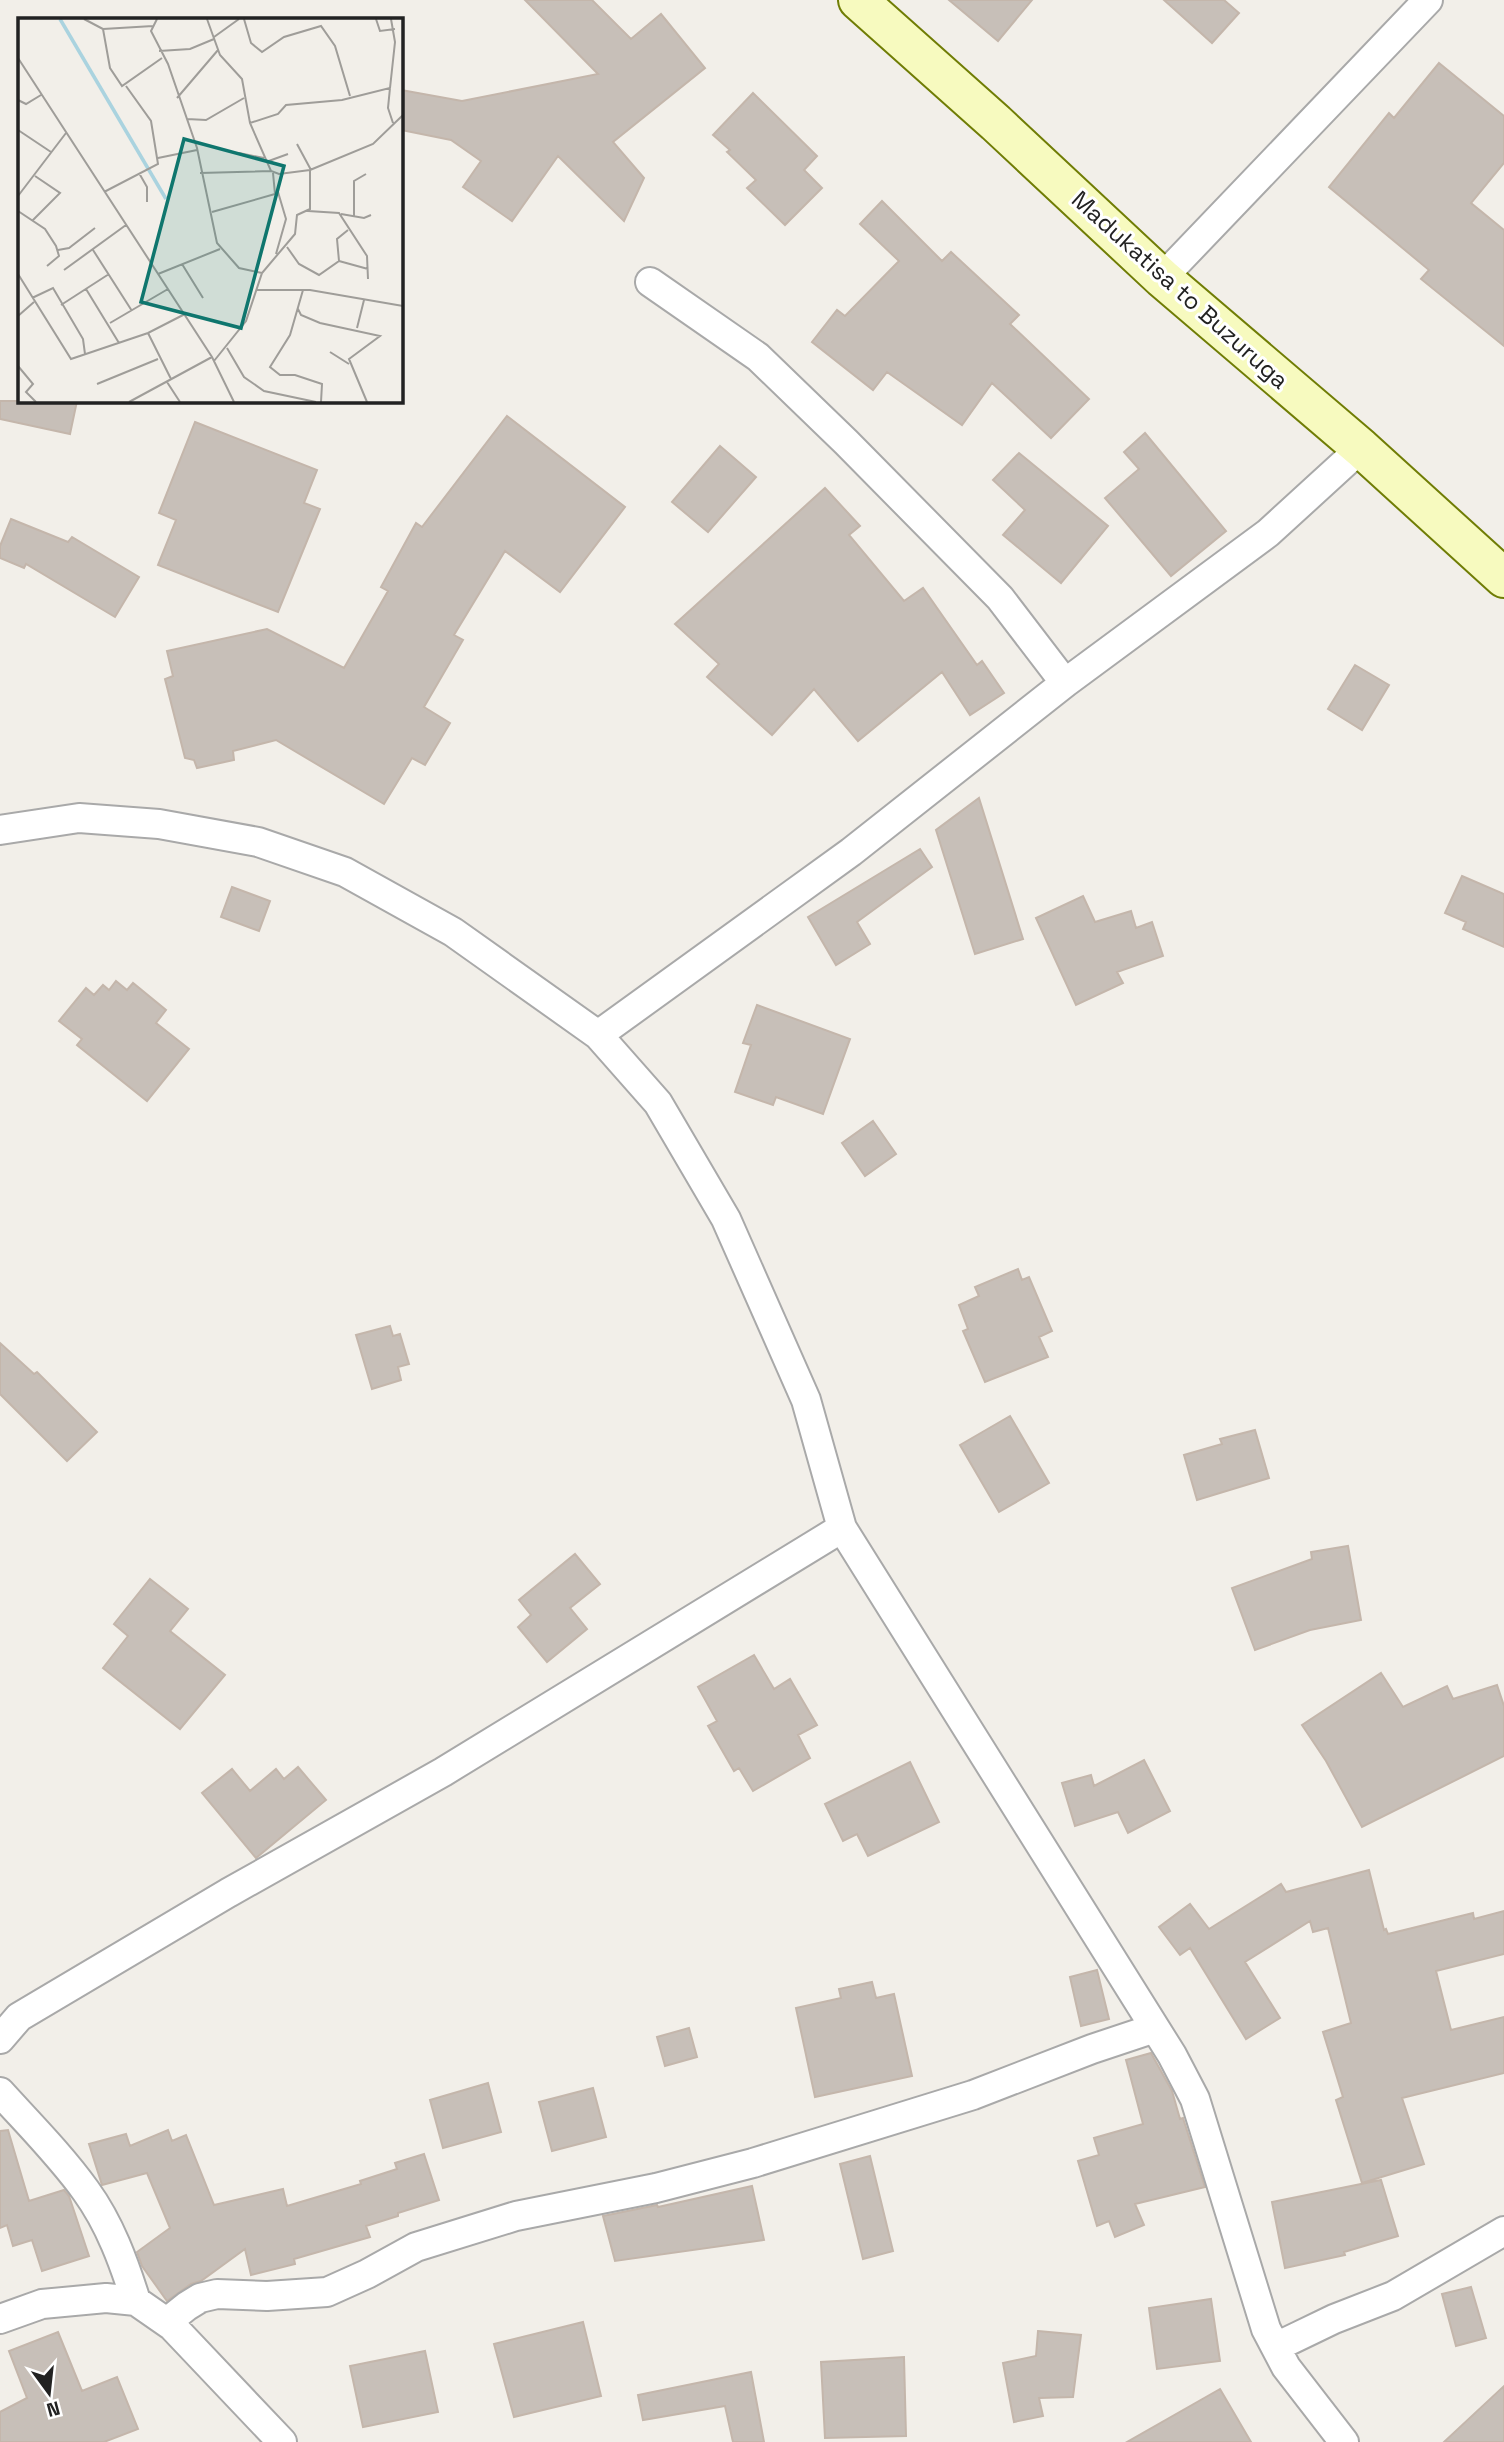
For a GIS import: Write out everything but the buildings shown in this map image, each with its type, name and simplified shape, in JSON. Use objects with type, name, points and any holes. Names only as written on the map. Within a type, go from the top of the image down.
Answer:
[{"type":"main road","name":"Madukatisa to Buzuruga","points":[[858,0],[996,122],[1162,278],[1361,448],[1504,578]]},
{"type":"street","points":[[1162,278],[1427,0]]},
{"type":"street","points":[[650,282],[758,357],[778,376],[1000,598],[1065,683]]},
{"type":"street","points":[[598,1035],[851,852],[1065,683],[1268,533],[1361,448]]},
{"type":"street","points":[[0,831],[79,818],[159,824],[258,842],[333,867],[453,932],[598,1035],[658,1103],[726,1219],[806,1400],[842,1528],[1155,2028],[1195,2099],[1266,2329],[1286,2367],[1344,2442]]},
{"type":"street","points":[[0,2039],[19,2017],[228,1892],[443,1772],[842,1528]]},
{"type":"street","points":[[167,2322],[187,2305],[217,2294],[267,2296],[327,2292],[416,2247],[516,2216],[656,2188],[752,2163],[973,2095],[1091,2049],[1155,2028]]},
{"type":"street","points":[[0,2092],[87,2192],[110,2233],[136,2301]]},
{"type":"street","points":[[1276,2347],[1393,2296],[1504,2231]]},
{"type":"street","points":[[0,2319],[42,2304],[106,2298],[136,2301],[167,2322],[266,2438]]}]
